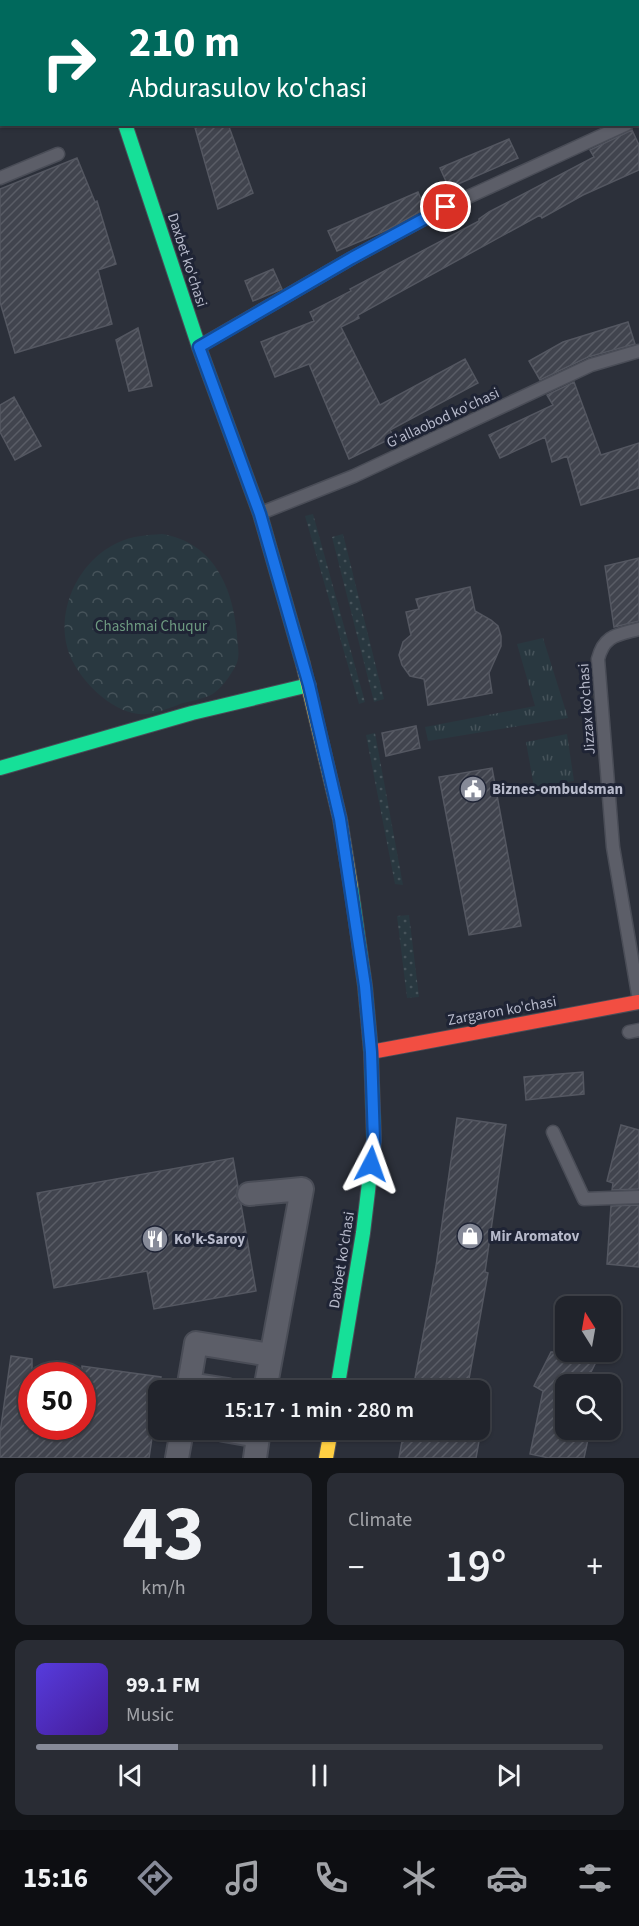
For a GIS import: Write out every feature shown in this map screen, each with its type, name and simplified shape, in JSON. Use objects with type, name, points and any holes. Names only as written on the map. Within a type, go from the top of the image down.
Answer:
[{"type":"main road","name":"Daxbet ko'chasi","points":[[128,129],[199,347],[260,514],[309,685],[340,819],[347,860],[365,986],[371,1052],[374,1141],[339,1380]]},
{"type":"main road","points":[[0,768],[112,735],[309,685]]},
{"type":"main road","name":"Zargaron ko'chasi","points":[[371,1052],[639,1001]]},
{"type":"main road","points":[[326,1458],[329,1440]]},
{"type":"street","points":[[249,1194],[302,1189],[267,1380]]},
{"type":"street","points":[[190,1380],[196,1343],[271,1355]]},
{"type":"street","points":[[177,1458],[180,1440]]},
{"type":"street","points":[[255,1458],[258,1440]]},
{"type":"lane","points":[[199,347],[352,258],[446,207],[623,126]]},
{"type":"lane","points":[[0,178],[58,154]]},
{"type":"lane","name":"G'allaobod ko'chasi","points":[[260,514],[354,476],[591,365],[639,351]]},
{"type":"lane","name":"Jizzax ko'chasi","points":[[639,629],[613,636],[600,650],[598,659],[613,847],[639,1001]]},
{"type":"lane","points":[[553,1132],[584,1199],[639,1197]]},
{"type":"green space","points":[[313,514],[365,702],[359,704],[305,516]]},
{"type":"green space","name":"Chashmai Chuqur","points":[[162,534],[195,546],[217,569],[231,600],[235,617],[238,657],[234,669],[225,682],[209,696],[148,714],[137,714],[125,711],[104,698],[79,672],[67,645],[66,611],[79,578],[102,552],[128,539]]},
{"type":"green space","points":[[343,534],[384,699],[374,702],[332,537]]},
{"type":"green space","points":[[543,638],[568,718],[428,741],[425,727],[535,706],[517,644]]},
{"type":"green space","points":[[375,733],[403,885],[395,884],[366,735]]},
{"type":"green space","points":[[567,734],[574,781],[534,787],[526,742]]},
{"type":"green space","points":[[409,915],[419,997],[407,998],[397,916]]},
{"type":"building","points":[[195,126],[229,126],[253,193],[218,209]]},
{"type":"building","points":[[632,130],[639,145],[639,170],[583,195],[542,218],[540,215],[358,315],[359,318],[341,327],[380,405],[465,359],[478,383],[390,430],[394,437],[349,459],[309,364],[275,377],[261,342],[314,321],[310,312],[479,221],[489,212],[594,157],[590,150]]},
{"type":"building","points":[[509,139],[518,158],[449,188],[440,168]]},
{"type":"building","points":[[77,158],[95,202],[97,201],[116,264],[98,270],[112,324],[15,353],[0,302],[0,189]]},
{"type":"building","points":[[418,192],[425,209],[389,229],[337,251],[328,231]]},
{"type":"building","points":[[273,269],[282,289],[253,301],[245,281]]},
{"type":"building","points":[[628,322],[635,344],[588,357],[540,380],[529,361],[563,342]]},
{"type":"building","points":[[138,328],[152,386],[129,391],[116,340]]},
{"type":"building","points":[[574,382],[601,455],[639,443],[639,488],[581,505],[567,456],[552,462],[545,437],[500,458],[489,435],[553,405],[547,395]]},
{"type":"building","points":[[14,397],[41,446],[15,460],[0,432],[0,405]]},
{"type":"building","points":[[639,558],[639,621],[614,627],[605,566]]},
{"type":"building","points":[[470,587],[475,611],[498,626],[501,636],[501,646],[489,673],[492,693],[428,705],[424,679],[410,676],[402,665],[399,655],[403,642],[411,635],[406,612],[419,609],[416,599]]},
{"type":"building","points":[[416,726],[420,748],[386,756],[382,733]]},
{"type":"building","points":[[492,768],[521,926],[469,935],[439,777]]},
{"type":"building","points":[[583,1072],[584,1094],[526,1100],[524,1077]]},
{"type":"building","points":[[457,1118],[506,1125],[485,1272],[488,1273],[469,1380],[415,1380],[436,1266]]},
{"type":"building","points":[[621,1125],[639,1130],[639,1189],[612,1190],[613,1183],[607,1181]]},
{"type":"building","points":[[233,1158],[238,1187],[236,1196],[241,1204],[256,1291],[154,1309],[147,1271],[54,1288],[37,1193]]},
{"type":"building","points":[[639,1205],[639,1267],[607,1264],[611,1206]]},
{"type":"building","points":[[551,1352],[555,1352],[555,1362],[596,1362],[590,1374],[555,1374],[555,1440],[588,1440],[584,1458],[549,1458],[530,1454],[543,1391],[534,1386]]},
{"type":"building","points":[[11,1356],[32,1359],[32,1362],[18,1362],[18,1440],[96,1440],[96,1368],[161,1377],[161,1380],[148,1380],[148,1440],[152,1440],[149,1458],[0,1458],[0,1433]]},
{"type":"building","points":[[402,1440],[479,1440],[476,1458],[399,1458]]},
{"type":"traffic: fast","points":[[126,126],[199,347],[260,514],[303,664]]},
{"type":"traffic: fast","points":[[0,768],[192,713],[309,685]]},
{"type":"traffic: fast","points":[[339,1380],[363,1233],[374,1141],[371,1052],[365,986],[351,887]]},
{"type":"traffic: slow","points":[[303,664],[340,819],[351,887]]},
{"type":"traffic: slow","points":[[326,1458],[329,1440]]},
{"type":"traffic: jam","points":[[371,1052],[639,1002]]},
{"type":"place","name":"Biznes-ombudsman","points":[[473,789]]},
{"type":"place","name":"Mir Aromatov","points":[[470,1236]]},
{"type":"place","name":"Ko'k-Saroy","points":[[155,1239]]},
{"type":"route","points":[[371,1164],[374,1141],[371,1052],[365,986],[340,819],[309,685],[260,514],[199,347],[352,258],[446,207]]}]
